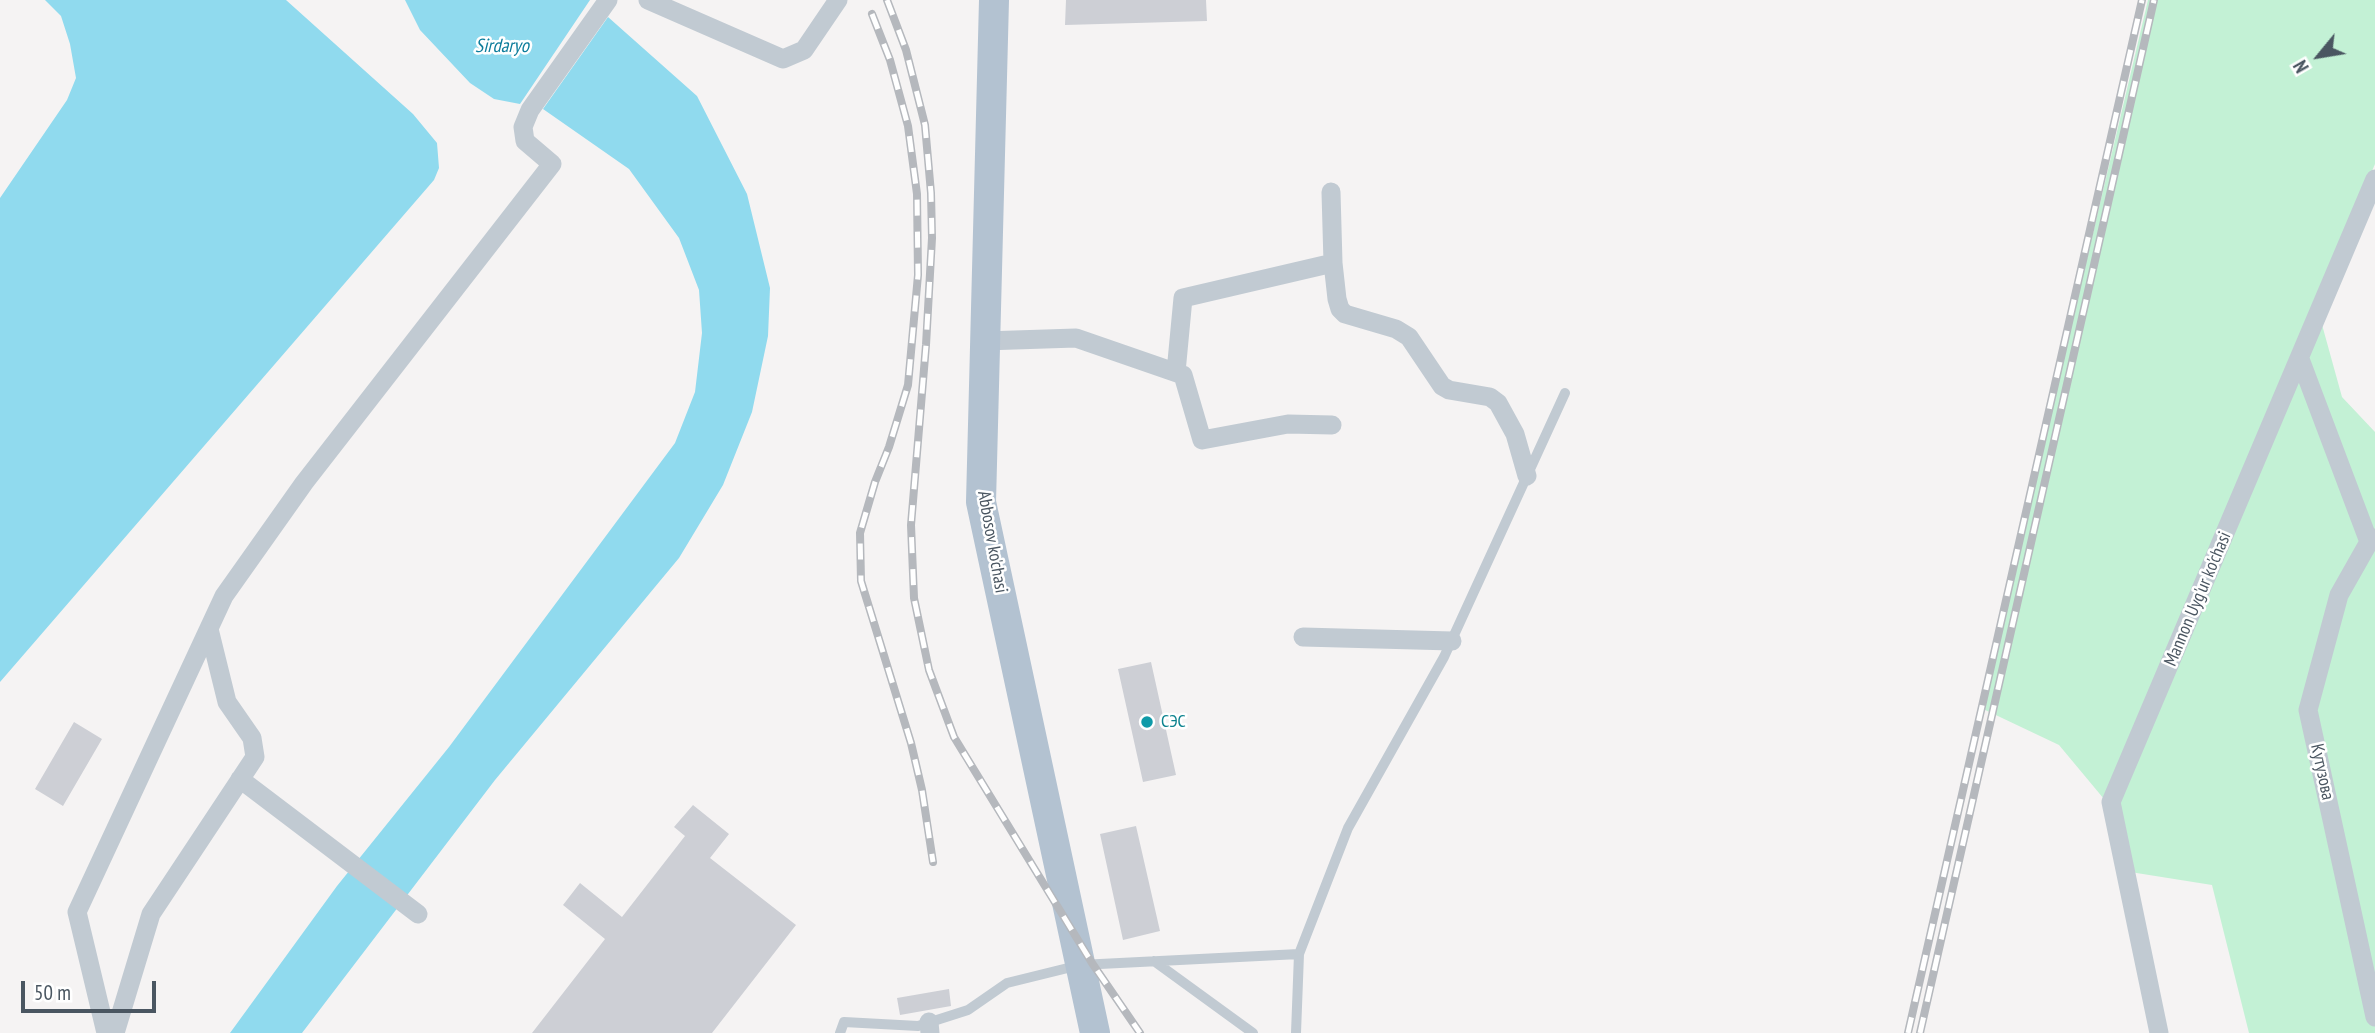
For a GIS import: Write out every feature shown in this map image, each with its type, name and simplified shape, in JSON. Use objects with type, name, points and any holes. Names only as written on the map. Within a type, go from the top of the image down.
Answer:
[{"type":"main road","name":"Abbosov ko'chasi","points":[[994,0],[981,502],[1095,1033]]},
{"type":"street","points":[[106,1033],[78,912],[224,596],[304,483],[552,164],[525,141],[523,127],[530,110],[608,0]]},
{"type":"street","points":[[648,0],[783,59],[804,50],[838,0]]},
{"type":"street","name":"Mannon Uyg'ur ko'chasi","points":[[2159,1033],[2111,802],[2375,179]]},
{"type":"street","points":[[1331,192],[1333,263],[1340,309],[1345,314],[1396,329],[1409,337],[1442,386],[1450,390],[1490,397],[1498,403],[1515,434],[1527,476]]},
{"type":"street","points":[[1176,372],[1184,298],[1333,263]]},
{"type":"street","points":[[984,341],[1076,338],[1176,372],[1182,375],[1202,440],[1288,424],[1332,425]]},
{"type":"street","points":[[2300,359],[2372,540]]},
{"type":"street","name":"Кутузова","points":[[2372,540],[2339,595],[2308,710],[2375,1017]]},
{"type":"street","points":[[115,1033],[151,914],[255,757],[253,737],[227,702],[209,629]]},
{"type":"street","points":[[1303,637],[1452,641]]},
{"type":"street","points":[[240,779],[418,914]]},
{"type":"lane","points":[[1296,1033],[1298,954],[1348,828],[1452,641],[1565,393]]},
{"type":"lane","points":[[840,1033],[844,1022],[930,1028],[968,1010],[1007,983],[1080,965],[1298,954]]},
{"type":"lane","points":[[1154,961],[1253,1033]]},
{"type":"green space","points":[[2148,0],[2375,0],[2375,164],[2316,303],[2342,397],[2375,432],[2375,1033],[2249,1033],[2212,885],[2124,871],[2114,811],[2059,745],[1981,708]]},
{"type":"water","points":[[45,0],[286,0],[413,114],[437,143],[439,168],[434,180],[0,682],[0,198],[67,100],[76,78],[70,44],[61,16]]},
{"type":"water","name":"Sirdaryo","points":[[405,0],[590,0],[520,104],[494,99],[470,83],[420,30]]},
{"type":"water","points":[[608,17],[697,96],[747,194],[770,288],[768,336],[752,412],[723,485],[679,558],[495,780],[302,1033],[230,1033],[337,886],[449,747],[675,443],[695,392],[702,333],[699,290],[679,238],[629,169],[543,109]]},
{"type":"building","points":[[1066,0],[1206,0],[1207,21],[1065,25]]},
{"type":"building","name":"СЭС","points":[[1151,662],[1176,775],[1143,782],[1118,669]]},
{"type":"building","points":[[74,722],[102,739],[63,806],[35,789]]},
{"type":"building","points":[[693,805],[729,834],[710,858],[796,925],[712,1033],[532,1033],[605,939],[563,905],[580,883],[622,917],[685,836],[674,827]]},
{"type":"building","points":[[1136,826],[1160,931],[1123,940],[1100,834]]},
{"type":"building","points":[[949,989],[951,1006],[900,1015],[897,998]]},
{"type":"railway","points":[[887,0],[906,50],[925,125],[931,193],[932,238],[926,345],[911,525],[914,598],[929,670],[954,737],[1092,963],[1140,1033]]},
{"type":"railway","points":[[1908,1033],[2142,0]]},
{"type":"railway","points":[[1920,1033],[2154,0]]},
{"type":"railway","points":[[872,14],[890,60],[908,126],[917,194],[918,275],[908,385],[860,533],[861,581],[911,743],[922,790],[933,862]]},
{"type":"place","name":"СЭС","points":[[1147,722]]}]
